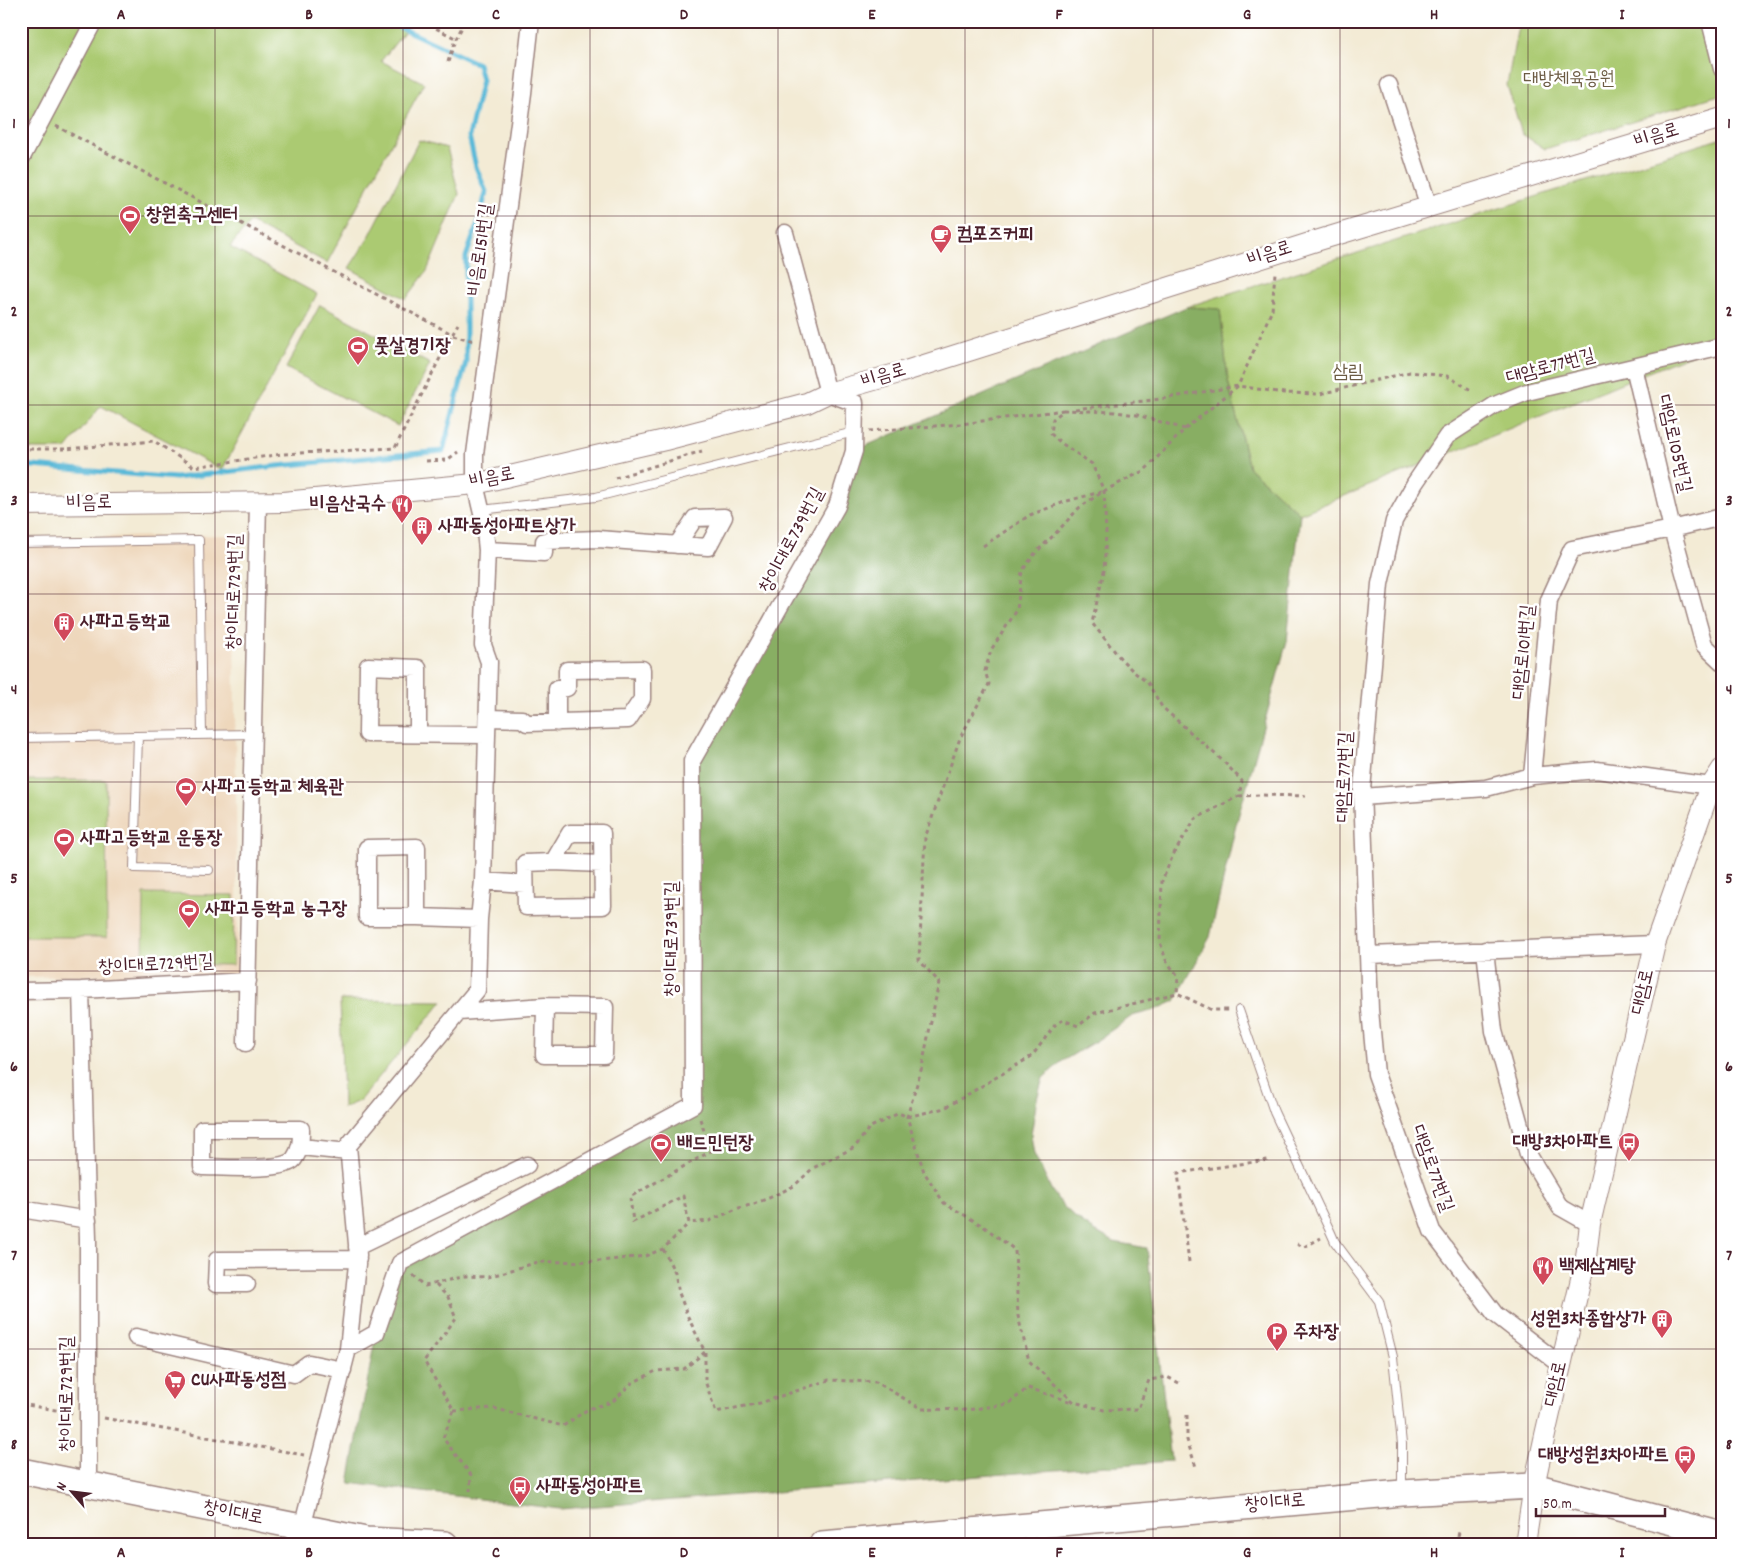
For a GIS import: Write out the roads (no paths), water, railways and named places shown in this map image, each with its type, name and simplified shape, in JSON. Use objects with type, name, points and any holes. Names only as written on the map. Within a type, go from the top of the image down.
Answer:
[{"type":"main road","name":"창이대로","points":[[21,1471],[366,1540],[445,1544]]},
{"type":"main road","name":"창이대로","points":[[822,1544],[1402,1493],[1534,1486],[1722,1535]]},
{"type":"street","points":[[21,159],[94,21]]},
{"type":"street","name":"비음로151번길","points":[[348,1152],[348,1146],[477,990],[479,919],[483,882],[489,662],[483,645],[487,550],[475,484],[475,454],[531,21]]},
{"type":"street","points":[[1710,21],[1722,69]]},
{"type":"street","points":[[1389,85],[1429,206]]},
{"type":"street","name":"비음로","points":[[21,505],[282,502],[475,484],[665,440],[807,402],[828,393],[899,373],[1429,206],[1722,118]]},
{"type":"street","points":[[785,232],[828,393]]},
{"type":"street","name":"대암로77번길","points":[[1561,1365],[1495,1314],[1432,1231],[1376,1074],[1370,1010],[1362,797],[1380,584],[1394,521],[1415,483],[1447,436],[1495,405],[1526,392],[1722,346]]},
{"type":"street","name":"대암로105번길","points":[[1634,367],[1672,529],[1704,645],[1722,662]]},
{"type":"street","name":"창이대로739번길","points":[[348,1349],[376,1333],[400,1263],[693,1105],[692,761],[837,506],[854,451],[855,403],[828,393]]},
{"type":"street","name":"창이대로729번길","points":[[88,1484],[88,1220],[81,990],[248,981],[258,502]]},
{"type":"street","points":[[1672,529],[1722,517]]},
{"type":"street","name":"대암로101번길","points":[[1532,776],[1549,600],[1572,549],[1672,529]]},
{"type":"street","points":[[487,550],[544,553],[544,541],[598,539],[677,545]]},
{"type":"street","points":[[418,734],[418,668],[368,666],[367,734],[487,735]]},
{"type":"street","points":[[488,718],[522,718],[527,724],[557,723],[628,720],[642,699],[642,670],[567,670],[567,688],[557,689],[557,723]]},
{"type":"street","name":"대암로","points":[[1525,1544],[1534,1486],[1586,1257],[1590,1224],[1655,944],[1711,786],[1722,769]]},
{"type":"street","points":[[1362,797],[1486,788],[1532,776],[1597,770],[1711,786]]},
{"type":"street","points":[[553,862],[570,834],[602,833],[603,906],[526,907],[525,863],[602,864]]},
{"type":"street","points":[[417,917],[417,847],[367,848],[367,918],[479,919]]},
{"type":"street","points":[[483,882],[526,884]]},
{"type":"street","points":[[1369,955],[1655,944]]},
{"type":"street","points":[[1485,950],[1494,1031],[1528,1154],[1560,1207],[1590,1224]]},
{"type":"street","points":[[246,1043],[248,981]]},
{"type":"street","points":[[21,991],[81,990]]},
{"type":"street","points":[[459,1012],[545,1006],[605,1007],[604,1055],[544,1055],[545,1006]]},
{"type":"street","points":[[202,1129],[300,1129],[301,1148],[292,1160],[274,1167],[202,1166],[202,1129]]},
{"type":"street","points":[[301,1148],[348,1152],[358,1253],[348,1349],[302,1528]]},
{"type":"street","points":[[247,1284],[216,1284],[217,1260],[358,1253],[527,1165]]},
{"type":"street","points":[[21,1209],[88,1220]]},
{"type":"street","points":[[136,1337],[294,1374],[309,1363],[343,1370]]},
{"type":"lane","points":[[481,510],[596,497],[854,432]]},
{"type":"lane","points":[[21,543],[199,540],[202,735]]},
{"type":"lane","points":[[21,738],[253,734]]},
{"type":"lane","points":[[138,736],[134,868],[209,870]]},
{"type":"lane","points":[[1239,1010],[1274,1112],[1335,1242],[1379,1301],[1393,1357],[1402,1444],[1402,1493]]},
{"type":"waterway","points":[[21,465],[176,478],[277,466],[443,451],[466,362],[466,257],[480,217],[486,192],[476,167],[469,136],[482,80],[478,64],[397,26],[392,21]]},
{"type":"place","name":"창원축구센터","points":[[130,235]]},
{"type":"place","name":"컴포즈커피","points":[[941,254]]},
{"type":"place","name":"풋살경기장","points":[[358,366]]},
{"type":"place","name":"비음산국수","points":[[402,524]]},
{"type":"place","name":"사파동성아파트상가","points":[[422,546]]},
{"type":"place","name":"사파고등학교","points":[[64,642]]},
{"type":"place","name":"사파고등학교 체육관","points":[[186,807]]},
{"type":"place","name":"사파고등학교 운동장","points":[[64,858]]},
{"type":"place","name":"사파고등학교 농구장","points":[[189,929]]},
{"type":"place","name":"대방3차아파트","points":[[1629,1162]]},
{"type":"place","name":"배드민턴장","points":[[661,1163]]},
{"type":"place","name":"백제삼계탕","points":[[1543,1286]]},
{"type":"place","name":"성원3차종합상가","points":[[1662,1339]]},
{"type":"place","name":"주차장","points":[[1277,1352]]},
{"type":"place","name":"CU사파동성점","points":[[175,1400]]},
{"type":"place","name":"대방성원3차아파트","points":[[1685,1475]]},
{"type":"place","name":"사파동성아파트","points":[[520,1506]]},
{"type":"park label","name":"대방체육공원","points":[[1569,80]]},
{"type":"park label","name":"삼림","points":[[1348,373]]}]
